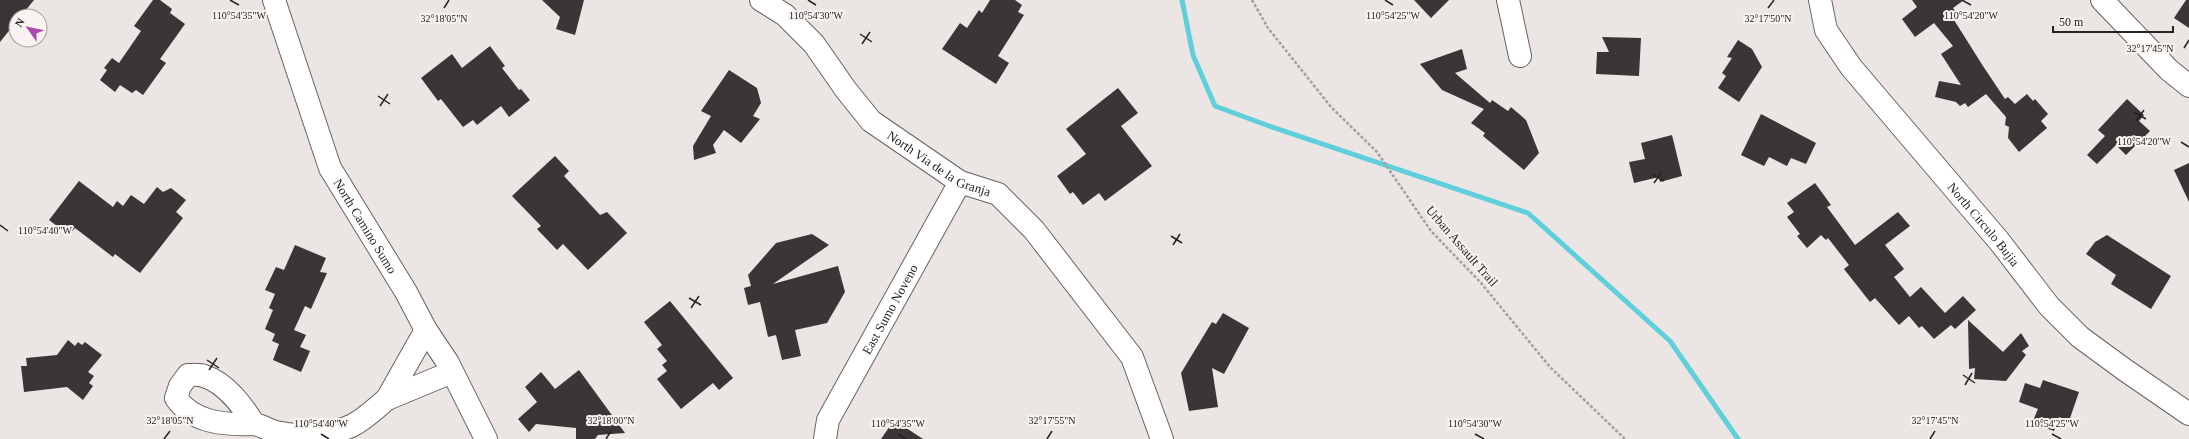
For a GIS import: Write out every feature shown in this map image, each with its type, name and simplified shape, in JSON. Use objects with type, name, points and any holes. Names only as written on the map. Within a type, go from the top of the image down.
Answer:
[{"type":"street","name":"North Camino Sumo","points":[[274,0],[330,168],[406,292],[426,330],[448,363],[486,439]]},
{"type":"street","name":"North Via de la Granja","points":[[761,0],[785,15],[814,44],[846,90],[871,121],[960,182],[998,194],[1034,230],[1132,356],[1162,439]]},
{"type":"street","points":[[1508,0],[1520,56]]},
{"type":"street","name":"North Circulo Bujia","points":[[1820,0],[1826,30],[1851,67],[1999,241],[2049,306],[2080,337],[2189,414]]},
{"type":"street","points":[[2102,0],[2169,70],[2189,86]]},
{"type":"street","name":"East Sumo Noveno","points":[[824,439],[828,420],[960,182]]},
{"type":"street","points":[[387,399],[426,330]]},
{"type":"street","points":[[254,424],[276,432],[313,435],[352,426],[387,399],[452,372]]},
{"type":"path","name":"Urban Assault Trail","points":[[1252,0],[1268,28],[1331,107],[1377,152],[1432,231],[1482,283],[1550,367],[1624,439]]},
{"type":"building","points":[[0,0],[34,0],[28,8],[8,8],[8,32],[0,42]]},
{"type":"building","points":[[153,0],[160,0],[172,9],[170,13],[185,24],[160,59],[166,63],[143,95],[136,90],[132,93],[120,85],[115,92],[100,80],[107,70],[104,68],[112,58],[119,63],[141,31],[134,26]]},
{"type":"building","points":[[542,0],[584,0],[575,35],[556,29],[560,17]]},
{"type":"building","points":[[990,0],[1015,0],[1022,5],[1018,12],[1024,15],[998,56],[1009,63],[996,84],[942,49],[960,23],[967,28],[979,10],[982,13]]},
{"type":"building","points":[[1414,0],[1449,0],[1431,18]]},
{"type":"building","points":[[1912,0],[1964,0],[1953,8],[1959,16],[1954,20],[1983,66],[2005,99],[2008,97],[2015,104],[2027,94],[2033,101],[2035,99],[2048,114],[2041,121],[2047,128],[2019,152],[2008,138],[2009,127],[2005,125],[2006,117],[1986,94],[1968,107],[1965,103],[1960,106],[1956,102],[1935,97],[1939,81],[1961,85],[1941,54],[1953,46],[1934,23],[1915,37],[1902,19],[1917,7]]},
{"type":"building","points":[[2186,0],[2189,0],[2189,28],[2174,18]]},
{"type":"building","points":[[1602,37],[1641,38],[1639,76],[1596,74],[1597,52],[1609,52]]},
{"type":"building","points":[[1738,40],[1752,49],[1762,67],[1739,102],[1718,88],[1726,76],[1722,73],[1732,58],[1727,57]]},
{"type":"building","points":[[490,46],[505,66],[502,68],[519,90],[521,89],[530,100],[509,117],[501,106],[477,125],[473,120],[463,127],[441,99],[438,101],[421,78],[452,54],[462,68]]},
{"type":"building","points":[[1462,49],[1467,69],[1455,73],[1490,103],[1492,100],[1508,111],[1511,107],[1526,120],[1539,153],[1524,170],[1483,136],[1485,133],[1471,123],[1484,109],[1442,90],[1420,64]]},
{"type":"building","points":[[729,70],[757,88],[761,103],[753,116],[760,119],[741,143],[724,130],[713,145],[716,153],[694,160],[693,146],[711,116],[701,111]]},
{"type":"building","points":[[1118,88],[1138,113],[1121,126],[1152,166],[1105,201],[1099,193],[1083,205],[1073,192],[1070,194],[1057,176],[1086,154],[1066,129]]},
{"type":"building","points":[[2127,99],[2144,115],[2139,121],[2150,131],[2126,155],[2116,145],[2097,164],[2087,155],[2105,136],[2098,130]]},
{"type":"building","points":[[1761,114],[1816,143],[1806,164],[1791,158],[1787,166],[1769,157],[1764,166],[1741,155]]},
{"type":"building","points":[[1672,135],[1682,176],[1660,182],[1659,177],[1634,183],[1629,162],[1645,159],[1641,143]]},
{"type":"building","points":[[555,156],[569,171],[564,176],[600,215],[607,212],[627,233],[588,270],[563,244],[557,250],[537,229],[541,226],[512,196]]},
{"type":"building","points":[[2189,163],[2189,202],[2174,170]]},
{"type":"building","points":[[79,181],[113,207],[117,201],[123,206],[131,195],[144,204],[157,187],[163,192],[171,188],[186,200],[176,212],[183,218],[140,273],[115,254],[113,257],[75,228],[69,235],[49,220]]},
{"type":"building","points":[[1815,183],[1831,205],[1827,207],[1855,245],[1898,212],[1910,226],[1885,245],[1904,269],[1894,277],[1910,297],[1921,287],[1945,313],[1963,296],[1976,310],[1955,329],[1951,325],[1934,339],[1922,326],[1919,328],[1909,316],[1899,325],[1875,298],[1870,302],[1844,269],[1849,265],[1828,238],[1826,240],[1821,235],[1807,248],[1797,236],[1800,234],[1787,217],[1794,212],[1787,203]]},
{"type":"building","points":[[812,234],[829,245],[773,284],[838,266],[845,292],[827,323],[795,330],[801,356],[782,360],[776,335],[768,337],[760,302],[748,305],[744,288],[751,286],[748,275],[776,243]]},
{"type":"building","points":[[2107,235],[2171,276],[2151,309],[2111,284],[2116,275],[2086,254],[2095,242]]},
{"type":"building","points":[[295,245],[326,258],[320,272],[327,273],[311,309],[305,306],[294,330],[306,335],[300,347],[310,351],[301,372],[273,360],[279,344],[272,341],[275,334],[265,329],[273,310],[269,308],[275,294],[265,290],[276,267],[284,270]]},
{"type":"building","points":[[670,301],[733,378],[719,390],[713,383],[681,409],[657,379],[667,371],[662,365],[667,361],[657,349],[662,345],[644,322]]},
{"type":"building","points":[[1223,313],[1249,328],[1224,374],[1212,368],[1218,407],[1189,411],[1181,373],[1212,322],[1216,324]]},
{"type":"building","points":[[1968,320],[2003,352],[2021,333],[2029,346],[2022,351],[2026,355],[2006,381],[1974,379],[1975,368],[1969,369]]},
{"type":"building","points":[[68,340],[75,346],[78,342],[82,345],[85,342],[102,355],[88,372],[94,376],[89,383],[93,386],[83,400],[67,387],[24,392],[21,366],[27,366],[26,358],[57,355]]},
{"type":"building","points":[[579,370],[625,433],[598,435],[595,439],[576,439],[576,428],[536,424],[529,432],[518,419],[537,402],[525,387],[541,372],[555,389]]},
{"type":"building","points":[[2043,380],[2079,392],[2069,421],[2059,417],[2054,431],[2032,423],[2038,409],[2019,402],[2025,383],[2040,388]]},
{"type":"building","points":[[894,420],[923,439],[881,439]]},
{"type":"waterway","points":[[1182,0],[1193,55],[1215,106],[1269,126],[1528,213],[1670,341],[1738,439]]}]
